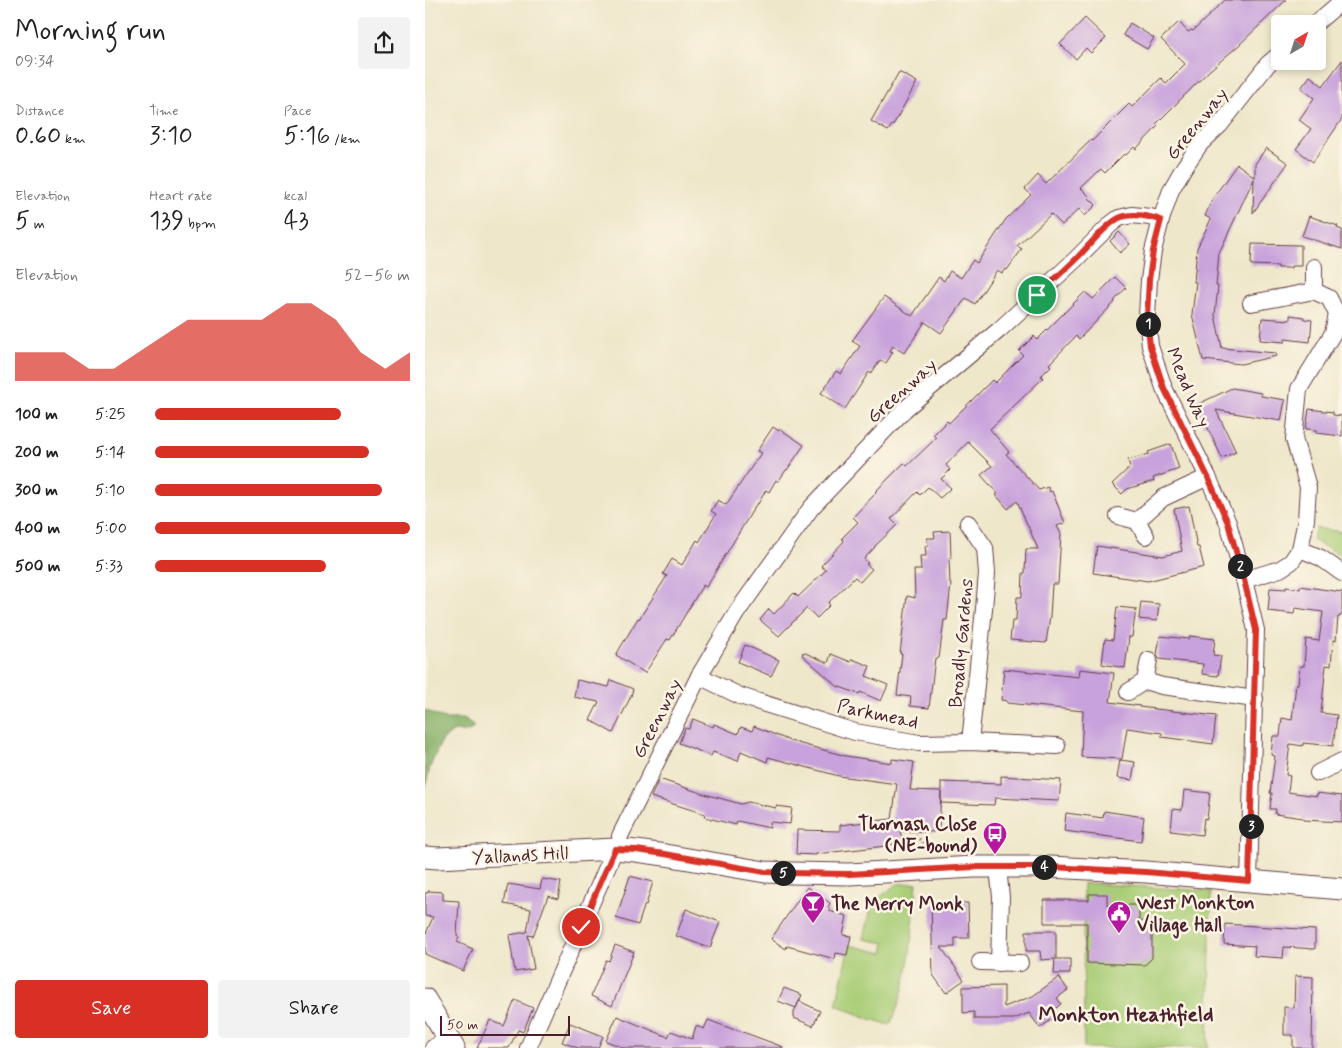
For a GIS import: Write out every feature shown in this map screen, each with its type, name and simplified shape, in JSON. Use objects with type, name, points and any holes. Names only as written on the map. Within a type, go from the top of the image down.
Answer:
[{"type":"street","points":[[1326,15],[1342,1]]},
{"type":"street","name":"Greenway","points":[[528,1048],[614,850],[699,676],[737,612],[811,508],[905,410],[999,330],[1111,224],[1119,218],[1132,215],[1161,220],[1171,190],[1183,169],[1201,144],[1220,125],[1271,62]]},
{"type":"street","name":"Mead Way","points":[[1161,220],[1153,251],[1149,280],[1147,316],[1150,346],[1164,388],[1208,477],[1228,523],[1256,630],[1249,881]]},
{"type":"street","points":[[1314,267],[1314,290]]},
{"type":"street","points":[[1244,580],[1280,569],[1291,562],[1300,550],[1306,520],[1308,487],[1294,439],[1299,389],[1333,333],[1337,314],[1329,298],[1314,290],[1251,303]]},
{"type":"street","points":[[1137,521],[1163,498],[1208,477]]},
{"type":"street","points":[[1118,516],[1137,521],[1146,536]]},
{"type":"street","name":"Broadly Gardens","points":[[968,523],[991,545],[971,742]]},
{"type":"street","points":[[1300,550],[1321,558],[1342,573]]},
{"type":"street","points":[[1128,692],[1145,681],[1149,660]]},
{"type":"street","name":"Parkmead","points":[[699,676],[741,696],[855,732],[919,743],[971,742],[1057,746]]},
{"type":"street","points":[[1145,681],[1162,686],[1255,700]]},
{"type":"street","points":[[1318,773],[1342,761]]},
{"type":"street","name":"Yallands Hill","points":[[425,857],[636,850],[765,872],[849,874],[948,868],[1050,867],[1146,872],[1342,889]]},
{"type":"street","points":[[998,868],[1001,897],[999,963]]},
{"type":"street","points":[[980,962],[1020,963]]},
{"type":"street","points":[[425,999],[445,1044]]},
{"type":"green space","points":[[1316,528],[1342,532],[1342,558],[1337,553],[1312,540]]},
{"type":"green space","points":[[425,710],[445,719],[466,719],[474,727],[469,732],[454,731],[442,740],[430,767],[425,791]]},
{"type":"green space","points":[[917,883],[912,937],[906,974],[897,1009],[890,1025],[836,1005],[849,945],[883,953],[885,943],[864,939],[872,903],[897,884]]},
{"type":"green space","points":[[1083,883],[1211,891],[1208,1048],[1084,1048]]},
{"type":"building","points":[[1225,0],[1286,0],[1210,70],[1156,124],[1158,126],[1136,149],[1134,147],[1126,155],[1124,154],[1105,173],[1101,169],[1081,188],[1096,205],[1085,216],[1079,209],[1062,225],[1051,214],[1017,246],[1022,249],[1007,270],[1005,269],[1002,273],[997,270],[975,304],[966,298],[941,333],[925,322],[904,353],[893,346],[890,351],[893,352],[886,363],[880,360],[871,374],[869,372],[845,409],[821,393],[836,371],[841,374],[860,346],[852,341],[884,297],[912,316],[939,277],[944,281],[950,271],[961,278],[973,260],[977,263],[1006,219],[1031,195],[1025,189],[1038,175],[1046,184],[1129,104],[1132,107],[1161,78],[1166,83],[1185,64],[1161,39],[1179,22],[1188,32],[1193,31]]},
{"type":"building","points":[[1085,18],[1106,38],[1091,53],[1086,48],[1076,59],[1060,44]]},
{"type":"building","points":[[1130,23],[1154,38],[1147,49],[1123,35]]},
{"type":"building","points":[[1342,60],[1342,119],[1313,162],[1296,149],[1311,129],[1299,120],[1314,98],[1301,88],[1310,76],[1323,86]]},
{"type":"building","points":[[899,72],[917,82],[888,131],[871,121]]},
{"type":"building","points":[[1266,148],[1288,163],[1253,213],[1254,178],[1219,253],[1215,315],[1222,348],[1275,353],[1276,356],[1241,364],[1203,360],[1192,314],[1196,282],[1194,282],[1197,248],[1211,219],[1205,216],[1213,198],[1237,164],[1255,177],[1255,164]]},
{"type":"building","points":[[1309,216],[1338,226],[1337,228],[1342,230],[1342,249],[1302,236]]},
{"type":"building","points":[[1119,232],[1130,244],[1120,253],[1110,241]]},
{"type":"building","points":[[1252,244],[1301,245],[1301,266],[1278,268],[1278,266],[1251,265]]},
{"type":"building","points":[[1115,277],[1126,288],[1115,302],[1079,339],[1076,336],[1049,364],[1051,366],[1041,376],[1043,378],[990,429],[1009,452],[1006,454],[1039,490],[1048,487],[1050,492],[1052,491],[1065,523],[1057,526],[1061,534],[1058,584],[1052,584],[1046,643],[1010,640],[1012,621],[1016,621],[1017,597],[1022,597],[1026,549],[1038,549],[1017,501],[1008,509],[996,495],[998,494],[981,475],[992,466],[968,442],[946,465],[950,470],[941,479],[951,488],[940,498],[928,487],[920,495],[917,492],[891,519],[897,525],[864,559],[868,563],[866,564],[872,569],[860,582],[855,577],[828,603],[830,605],[817,618],[807,608],[779,636],[760,620],[769,609],[774,614],[794,593],[798,597],[826,570],[821,566],[844,541],[842,538],[858,522],[853,517],[875,492],[904,463],[907,466],[936,438],[933,435],[947,421],[949,423],[992,380],[995,383],[1023,355],[1019,351],[1034,336],[1037,340],[1085,292],[1093,299]]},
{"type":"building","points":[[1290,315],[1312,320],[1310,342],[1285,339],[1285,342],[1260,340],[1262,318],[1290,320]]},
{"type":"building","points":[[1232,388],[1261,393],[1261,396],[1285,400],[1281,421],[1216,410],[1236,452],[1222,458],[1206,424],[1203,426],[1194,406]]},
{"type":"building","points":[[1309,409],[1333,412],[1333,415],[1342,416],[1342,436],[1316,433],[1317,430],[1306,429]]},
{"type":"building","points":[[773,427],[779,431],[780,429],[804,445],[778,482],[776,480],[769,492],[766,490],[706,587],[703,585],[670,640],[667,639],[645,673],[616,655],[638,618],[667,576],[663,574],[672,559],[682,565],[716,514],[711,511],[718,500],[726,505],[761,453],[757,451]]},
{"type":"building","points":[[1171,444],[1179,469],[1153,478],[1154,481],[1127,489],[1122,494],[1112,484],[1130,467],[1128,460],[1149,454],[1148,452]]},
{"type":"building","points":[[1189,506],[1197,547],[1199,547],[1204,567],[1148,581],[1093,573],[1097,546],[1163,556],[1182,551],[1174,509]]},
{"type":"building","points":[[950,531],[951,558],[949,558],[951,584],[947,620],[944,620],[939,658],[935,658],[929,708],[910,706],[911,697],[897,695],[907,596],[915,598],[914,570],[921,570],[920,556],[926,556],[925,546],[928,546],[927,538],[935,538],[934,532]]},
{"type":"building","points":[[1300,586],[1342,592],[1342,615],[1338,617],[1336,641],[1333,640],[1331,666],[1326,665],[1321,713],[1337,715],[1333,746],[1303,743],[1303,746],[1290,744],[1286,775],[1290,776],[1288,792],[1317,796],[1317,793],[1342,796],[1342,822],[1303,820],[1303,818],[1275,814],[1276,809],[1270,809],[1272,793],[1270,793],[1275,756],[1271,755],[1273,736],[1280,736],[1282,718],[1292,720],[1300,666],[1304,666],[1306,639],[1319,641],[1323,612],[1295,608],[1294,614],[1268,611],[1270,588],[1286,589],[1286,587],[1300,589]]},
{"type":"building","points":[[1141,602],[1159,604],[1157,621],[1139,619]]},
{"type":"building","points":[[1117,607],[1136,609],[1132,637],[1129,637],[1125,668],[1102,664],[1105,639],[1113,640]]},
{"type":"building","points":[[1160,636],[1189,639],[1190,636],[1215,639],[1213,655],[1221,656],[1218,676],[1202,674],[1203,664],[1159,659],[1157,655]]},
{"type":"building","points":[[745,645],[779,660],[771,676],[738,662]]},
{"type":"building","points":[[803,652],[828,663],[831,654],[851,662],[852,659],[870,666],[866,676],[888,685],[881,701],[860,692],[859,694],[837,686],[802,655]]},
{"type":"building","points":[[1004,669],[1079,677],[1080,669],[1114,673],[1110,702],[1216,716],[1213,744],[1162,737],[1162,733],[1127,728],[1122,759],[1081,757],[1083,711],[1007,703],[1007,701],[1001,700]]},
{"type":"building","points":[[577,680],[609,687],[611,680],[633,689],[613,733],[590,720],[599,702],[574,697]]},
{"type":"building","points":[[693,719],[713,727],[714,724],[738,734],[741,727],[752,731],[754,726],[790,741],[846,756],[892,763],[892,759],[914,762],[910,790],[941,791],[939,832],[900,831],[903,842],[886,846],[816,855],[796,854],[797,830],[840,831],[840,825],[892,819],[897,784],[839,776],[768,757],[767,762],[741,751],[738,761],[713,752],[711,756],[679,743],[685,728],[689,729]]},
{"type":"building","points":[[1120,760],[1135,762],[1132,780],[1117,778]]},
{"type":"building","points":[[1001,776],[1061,780],[1059,801],[995,798],[994,805],[941,803],[941,782],[1001,784]]},
{"type":"building","points":[[659,779],[741,804],[748,802],[776,808],[776,806],[792,808],[790,824],[770,822],[770,828],[737,821],[736,825],[704,817],[705,814],[651,797]]},
{"type":"building","points":[[1184,790],[1210,793],[1207,819],[1204,818],[1202,835],[1171,831],[1173,809],[1182,810]]},
{"type":"building","points":[[1104,811],[1144,817],[1141,841],[1064,831],[1066,813],[1103,818]]},
{"type":"building","points":[[630,876],[653,882],[638,925],[616,918]]},
{"type":"building","points":[[542,879],[561,882],[558,899],[548,896],[533,936],[528,935],[534,969],[515,972],[509,935],[527,932],[531,909],[504,904],[508,884],[540,889]]},
{"type":"building","name":"The Merry Monk","points":[[807,887],[830,903],[829,911],[847,916],[843,935],[851,936],[847,955],[836,953],[835,959],[787,946],[786,949],[771,939]]},
{"type":"building","points":[[428,891],[443,892],[443,900],[459,901],[457,936],[459,937],[457,942],[473,949],[463,971],[425,954],[425,936],[433,917],[425,916],[425,893],[428,893]]},
{"type":"building","name":"West Monkton Village Hall","points":[[1089,894],[1107,894],[1107,905],[1134,905],[1139,909],[1139,921],[1148,922],[1152,927],[1152,958],[1145,965],[1087,963],[1087,923],[1044,923],[1044,900],[1089,900]]},
{"type":"building","points":[[931,903],[968,903],[969,938],[955,938],[955,947],[941,947],[964,980],[946,993],[933,975]]},
{"type":"building","points":[[686,909],[720,922],[710,948],[676,936]]},
{"type":"building","points":[[1225,924],[1315,930],[1315,949],[1284,947],[1283,958],[1254,956],[1255,946],[1224,944]]},
{"type":"building","points":[[1026,931],[1056,931],[1056,959],[1070,959],[1070,974],[1054,974],[1055,959],[1041,960],[1040,951],[1026,951]]},
{"type":"building","points":[[615,945],[634,952],[612,1006],[591,996],[606,960],[609,961]]},
{"type":"building","points":[[1295,976],[1313,977],[1312,1048],[1293,1048],[1293,1035],[1284,1035],[1284,1007],[1294,1008]]},
{"type":"building","points":[[1059,977],[1068,990],[1057,998],[1061,1004],[1051,1012],[1055,1017],[1040,1028],[1029,1013],[1014,1019],[974,1019],[974,1012],[963,1013],[963,987],[1004,986],[1004,1007],[1033,996]]},
{"type":"building","points":[[784,988],[802,995],[796,1008],[778,1001]]},
{"type":"building","points":[[515,1000],[533,1008],[523,1032],[518,1030],[509,1048],[477,1048],[490,1020],[504,1026]]},
{"type":"building","points":[[799,1001],[820,1011],[813,1026],[794,1018],[794,1012]]},
{"type":"building","points":[[617,1016],[668,1037],[671,1031],[692,1039],[696,1026],[704,1029],[708,1020],[783,1048],[625,1048],[606,1041]]},
{"type":"building","points":[[570,1023],[603,1036],[598,1048],[578,1048],[562,1042]]},
{"type":"place","name":"Thornash Close (NE-bound)","points":[[995,855]]},
{"type":"place","name":"The Merry Monk","points":[[813,924]]},
{"type":"place","name":"West Monkton Village Hall","points":[[1119,934]]},
{"type":"district","name":"Monkton Heathfield","points":[[1126,1014]]},
{"type":"route","points":[[581,927],[615,849],[665,854],[765,872],[849,874],[974,867],[1050,867],[1146,872],[1249,881],[1256,630],[1228,523],[1208,477],[1164,388],[1150,346],[1147,316],[1149,280],[1153,251],[1161,220],[1132,215],[1119,218],[1037,295]]}]
